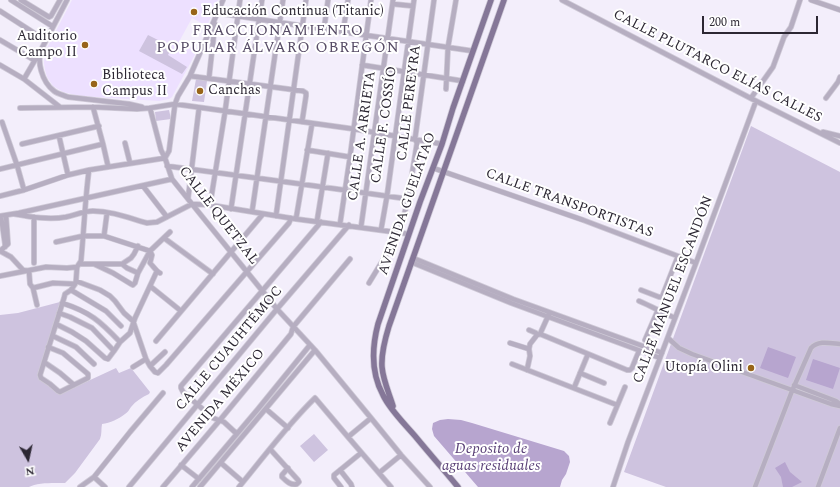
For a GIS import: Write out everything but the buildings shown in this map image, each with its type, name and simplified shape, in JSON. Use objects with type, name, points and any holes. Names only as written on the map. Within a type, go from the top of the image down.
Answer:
[{"type":"main road","name":"AVENIDA GUELATAO","points":[[458,487],[396,414],[383,395],[377,382],[373,351],[374,338],[378,324],[491,0]]},
{"type":"main road","name":"AVENIDA GUELATAO","points":[[396,414],[384,378],[382,366],[385,341],[504,0]]},
{"type":"street","points":[[11,0],[52,26]]},
{"type":"street","points":[[21,0],[48,16],[51,16],[60,0]]},
{"type":"street","points":[[67,0],[52,26],[39,54],[43,76],[47,84],[59,94],[68,97],[129,104],[148,108]]},
{"type":"street","points":[[0,195],[24,190],[68,175],[89,170],[165,158],[169,151],[175,104],[190,76],[223,0]]},
{"type":"street","points":[[210,205],[225,112],[240,0]]},
{"type":"street","points":[[231,209],[262,0]]},
{"type":"street","points":[[252,212],[283,0]]},
{"type":"street","points":[[276,216],[306,0]]},
{"type":"street","points":[[324,29],[328,0]]},
{"type":"street","points":[[343,32],[348,0]]},
{"type":"street","points":[[340,224],[371,0]]},
{"type":"street","name":"CALLE F. COSSÍO","points":[[381,230],[414,0]]},
{"type":"street","name":"CALLE PEREYRA","points":[[369,283],[400,232],[408,199],[417,143],[415,139],[434,0]]},
{"type":"street","points":[[446,89],[448,47],[456,0]]},
{"type":"street","name":"CALLE PLUTARCO ELÍAS CALLES","points":[[562,0],[840,143]]},
{"type":"street","points":[[751,98],[773,67],[784,37],[791,27],[800,0]]},
{"type":"street","points":[[811,0],[840,10]]},
{"type":"street","points":[[393,2],[413,6]]},
{"type":"street","name":"CALLE A. ARRIETA","points":[[361,227],[393,2]]},
{"type":"street","points":[[0,11],[45,40]]},
{"type":"street","points":[[218,13],[473,51]]},
{"type":"street","points":[[209,78],[215,20]]},
{"type":"street","points":[[0,40],[34,60]]},
{"type":"street","points":[[24,79],[42,48]]},
{"type":"street","points":[[0,65],[24,79],[60,107]]},
{"type":"street","points":[[362,65],[463,81]]},
{"type":"street","points":[[190,76],[294,90],[306,93],[302,122]]},
{"type":"street","points":[[826,98],[839,81]]},
{"type":"street","name":"CALLE MANUEL ESCANDÓN","points":[[613,487],[628,442],[756,101]]},
{"type":"street","points":[[20,108],[93,107],[137,109],[175,104],[442,144]]},
{"type":"street","points":[[93,107],[108,166]]},
{"type":"street","name":"CALLE QUETZAL","points":[[148,108],[172,179],[277,309],[310,345],[401,455],[430,487]]},
{"type":"street","points":[[188,199],[199,108]]},
{"type":"street","points":[[2,122],[24,190]]},
{"type":"street","points":[[33,288],[76,282],[100,290],[110,296],[124,313],[133,321],[146,359],[155,372],[158,373],[293,218],[312,124]]},
{"type":"street","points":[[22,144],[99,126]]},
{"type":"street","points":[[815,130],[840,136]]},
{"type":"street","points":[[59,136],[68,175]]},
{"type":"street","points":[[125,143],[130,163]]},
{"type":"street","points":[[0,169],[103,144]]},
{"type":"street","points":[[307,150],[350,157]]},
{"type":"street","points":[[237,434],[224,422],[212,418],[183,392],[181,388],[319,222],[322,187],[328,153]]},
{"type":"street","points":[[167,166],[408,199]]},
{"type":"street","name":"CALLE TRANSPORTISTAS","points":[[433,168],[578,219],[696,263]]},
{"type":"street","points":[[48,347],[68,357],[88,374],[87,379],[60,392],[40,377],[48,347],[53,336],[65,294],[71,290],[76,282],[83,236],[85,198],[89,170]]},
{"type":"street","points":[[29,271],[24,270],[11,256],[0,251],[5,247],[2,216],[172,179]]},
{"type":"street","points":[[143,186],[167,217]]},
{"type":"street","points":[[14,214],[56,218],[92,211],[127,217],[147,223],[157,222],[192,204],[210,205],[276,216],[409,234]]},
{"type":"street","points":[[104,236],[107,213]]},
{"type":"street","points":[[156,341],[263,214]]},
{"type":"street","points":[[34,217],[34,263]]},
{"type":"street","name":"CALLE CUAUHTÉMOC","points":[[129,487],[277,309],[349,226]]},
{"type":"street","points":[[94,264],[132,285],[134,284],[150,251],[170,232]]},
{"type":"street","points":[[56,242],[83,236],[104,236],[150,251]]},
{"type":"street","points":[[164,238],[213,274]]},
{"type":"street","points":[[0,276],[46,267],[67,268],[79,264],[122,264],[131,258],[138,246]]},
{"type":"street","points":[[56,324],[86,341],[107,359],[109,358],[120,342],[130,332],[133,321],[158,272],[150,263],[152,255],[150,251]]},
{"type":"street","points":[[641,290],[659,297],[662,296],[678,256]]},
{"type":"street","name":"AVENIDA MÉXICO","points":[[163,487],[220,420],[290,334],[293,327],[350,259]]},
{"type":"street","points":[[412,260],[512,301],[661,356]]},
{"type":"street","points":[[122,264],[138,273]]},
{"type":"street","points":[[29,271],[30,284],[33,288],[37,305]]},
{"type":"street","points":[[150,286],[181,311]]},
{"type":"street","points":[[71,290],[106,311],[121,326]]},
{"type":"street","points":[[639,301],[675,318]]},
{"type":"street","points":[[62,303],[75,307],[95,318],[120,342]]},
{"type":"street","points":[[646,340],[658,310]]},
{"type":"street","points":[[59,314],[70,317],[92,328],[114,351]]},
{"type":"street","points":[[527,370],[530,356],[530,344],[538,335],[549,314]]},
{"type":"street","points":[[528,330],[629,370],[632,368],[639,351]]},
{"type":"street","points":[[601,333],[639,351],[661,356]]},
{"type":"street","points":[[53,336],[76,347],[94,364]]},
{"type":"street","points":[[668,338],[679,348],[692,354],[831,404],[840,405]]},
{"type":"street","points":[[755,487],[794,385],[811,348],[818,343],[825,342],[840,344]]},
{"type":"street","points":[[510,343],[529,349]]},
{"type":"street","points":[[192,487],[310,345]]},
{"type":"street","points":[[201,487],[314,350]]},
{"type":"street","points":[[150,366],[164,352]]},
{"type":"street","points":[[574,388],[588,354]]},
{"type":"street","points":[[133,367],[146,359]]},
{"type":"street","points":[[44,362],[74,385]]},
{"type":"street","points":[[512,364],[617,405]]},
{"type":"street","points":[[290,370],[294,374]]},
{"type":"street","points":[[580,373],[604,383]]},
{"type":"street","points":[[794,385],[836,401],[840,405]]},
{"type":"street","points":[[610,423],[625,387]]},
{"type":"street","points":[[80,487],[94,477],[130,432],[164,394]]},
{"type":"street","points":[[239,487],[270,448],[315,398],[391,487]]},
{"type":"street","points":[[266,409],[288,428]]},
{"type":"street","points":[[348,438],[371,418]]},
{"type":"street","points":[[818,487],[840,428]]},
{"type":"street","points":[[270,448],[288,468],[298,480],[299,482],[295,485],[288,485],[282,478],[288,468]]},
{"type":"street","points":[[341,487],[333,476],[361,453]]},
{"type":"street","points":[[379,473],[401,455]]},
{"type":"street","points":[[221,463],[243,482]]},
{"type":"street","points":[[181,465],[199,479]]},
{"type":"street","points":[[340,470],[352,487]]},
{"type":"street","points":[[94,477],[105,487]]},
{"type":"shaded area","points":[[72,0],[218,0],[207,26],[192,18],[180,40],[198,49],[172,97],[159,101],[80,96],[63,92],[53,86],[47,77],[45,70],[45,55],[47,48]]},
{"type":"shaded area","points":[[148,35],[172,47],[168,55],[187,67],[182,74],[139,51]]},
{"type":"shaded area","name":"Canchas","points":[[196,79],[207,81],[204,102],[192,101]]},
{"type":"shaded area","name":"Canchas","points":[[169,110],[171,119],[156,121],[155,112]]},
{"type":"shaded area","name":"Utopía Olini","points":[[751,126],[840,172],[840,487],[666,487],[624,472]]},
{"type":"shaded area","points":[[60,302],[38,378],[60,394],[116,368],[119,373],[131,368],[150,392],[135,403],[123,416],[111,422],[102,424],[100,439],[75,473],[65,483],[32,485],[29,487],[0,487],[0,315],[18,313]]},
{"type":"shaded area","points":[[314,434],[328,450],[314,462],[300,446]]},
{"type":"water","points":[[768,347],[796,357],[788,378],[760,368]]},
{"type":"water","points":[[813,359],[840,368],[833,389],[806,380]]},
{"type":"water","name":"Deposito de aguas residuales","points":[[448,419],[472,423],[564,451],[569,456],[570,462],[560,487],[478,487],[434,436],[432,429],[433,423]]},
{"type":"water","points":[[785,462],[790,472],[802,482],[792,487],[783,487],[781,477],[775,468]]},
{"type":"place","name":"Educación Continua (Titanic)","points":[[194,12]]},
{"type":"place","name":"Auditorio Campo II","points":[[85,45]]},
{"type":"place","name":"Biblioteca Campus II","points":[[94,84]]},
{"type":"place","name":"Canchas","points":[[200,91]]},
{"type":"place","name":"Utopía Olini","points":[[751,368]]},
{"type":"district","name":"FRACCIONAMIENTO POPULAR ÁLVARO OBREGÓN","points":[[278,40]]}]
